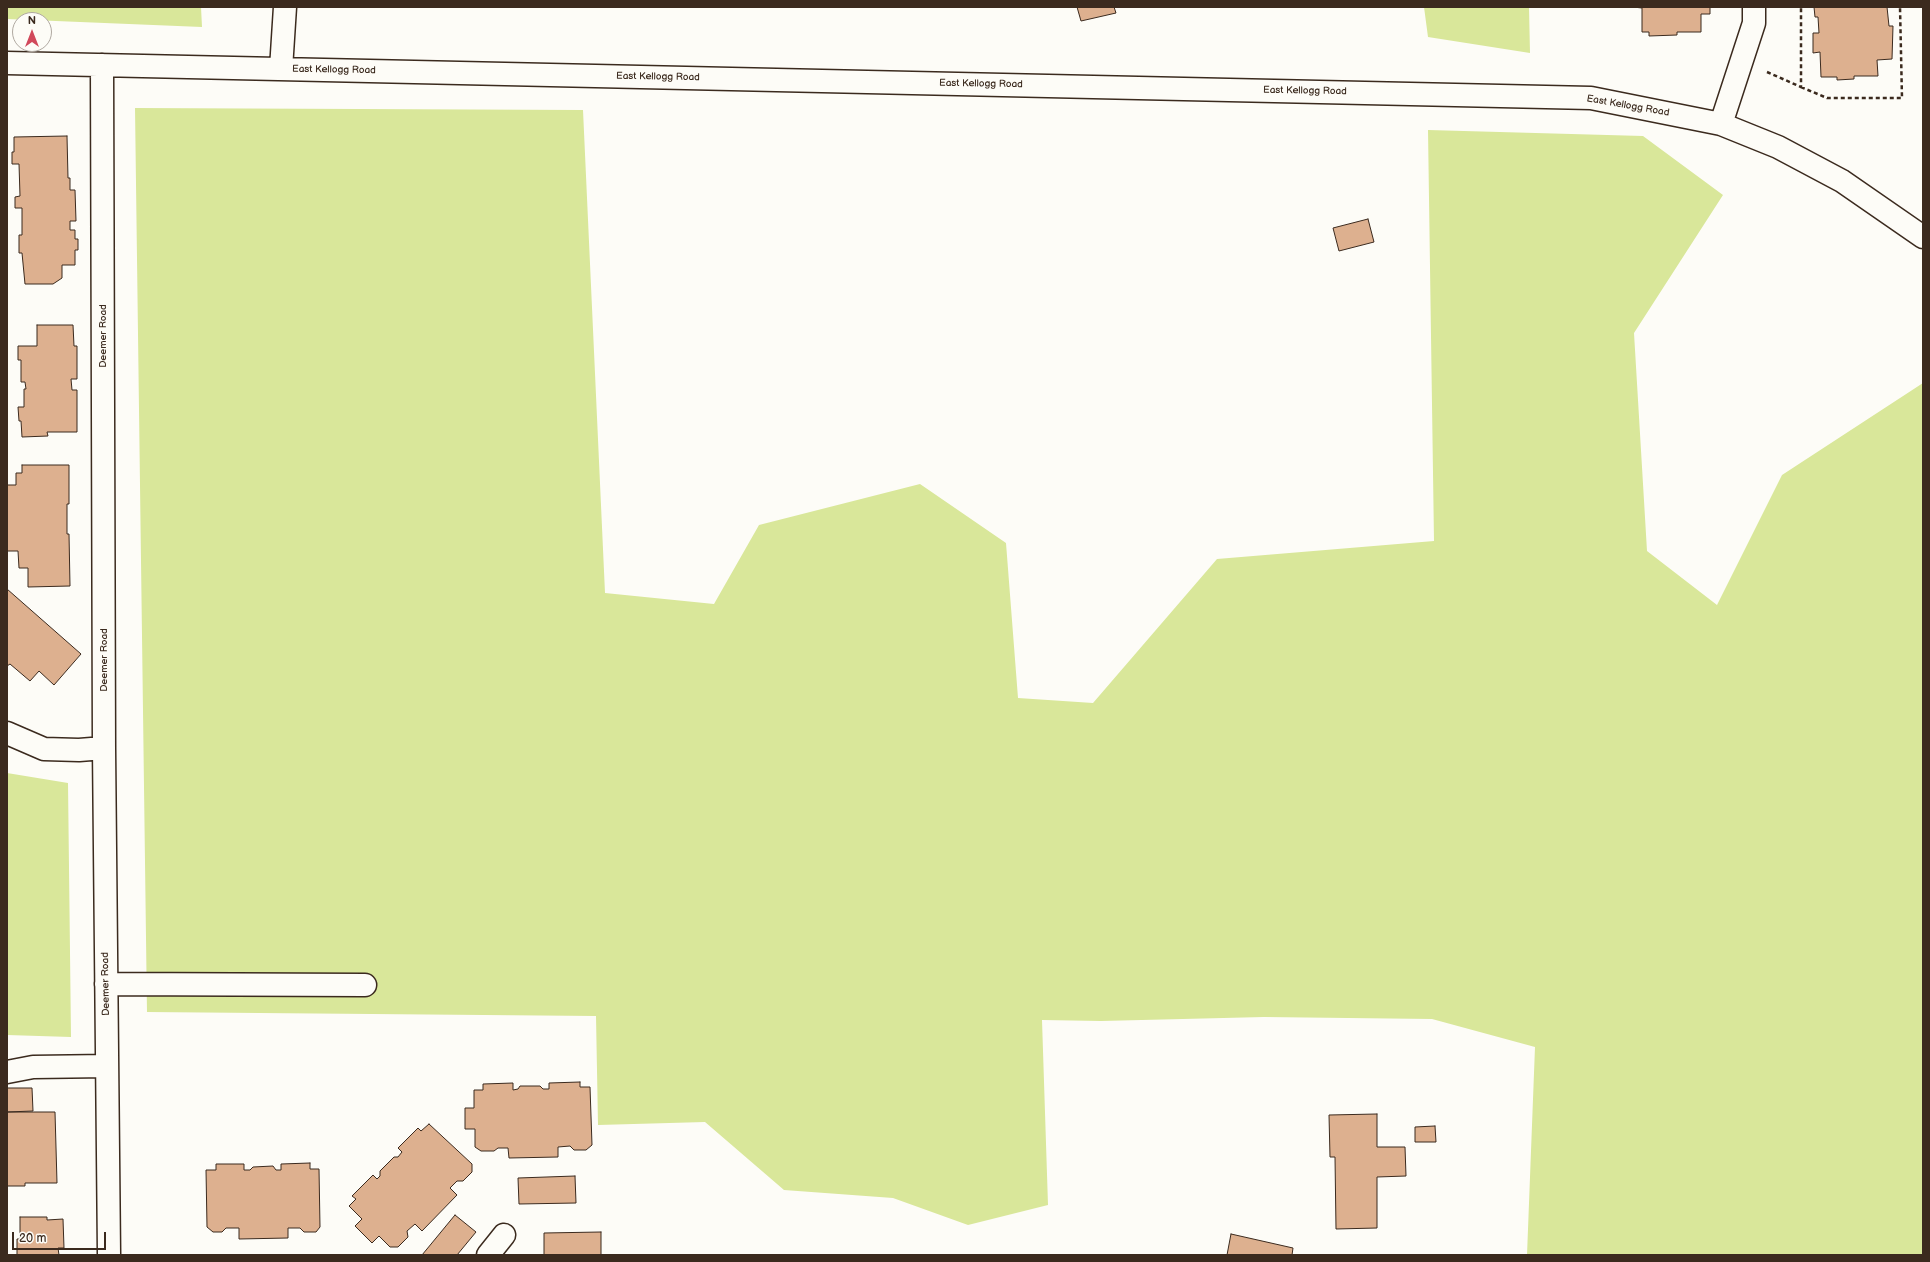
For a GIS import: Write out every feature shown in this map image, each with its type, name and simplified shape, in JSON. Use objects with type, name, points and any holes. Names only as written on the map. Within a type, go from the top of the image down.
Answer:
[{"type":"street","points":[[281,68],[285,7]]},
{"type":"street","points":[[1721,124],[1736,82],[1754,23],[1754,7]]},
{"type":"street","name":"East Kellogg Road","points":[[7,63],[1591,98],[1721,124],[1778,147],[1842,181],[1923,237]]},
{"type":"street","name":"Deemer Road","points":[[102,65],[104,748],[109,1255]]},
{"type":"street","points":[[7,733],[44,749],[79,750],[104,748]]},
{"type":"street","points":[[106,984],[365,985]]},
{"type":"street","points":[[7,1072],[33,1067],[107,1066]]},
{"type":"street","points":[[488,1255],[504,1234]]},
{"type":"path","points":[[1801,7],[1801,87]]},
{"type":"path","points":[[1736,82],[1769,72],[1827,98],[1902,98],[1900,7]]},
{"type":"green space","points":[[7,7],[201,7],[202,27],[52,21],[52,12],[12,12],[12,19],[7,19]]},
{"type":"green space","points":[[1424,7],[1529,7],[1530,53],[1428,37]]},
{"type":"green space","points":[[135,108],[583,110],[605,593],[714,604],[759,525],[920,484],[1006,543],[1018,698],[1093,703],[1217,559],[1434,541],[1428,130],[1643,136],[1723,195],[1634,333],[1647,551],[1717,605],[1782,475],[1923,383],[1923,1255],[1527,1255],[1535,1047],[1432,1019],[1264,1017],[1101,1021],[1042,1020],[1048,1205],[968,1225],[893,1198],[784,1190],[705,1122],[598,1125],[596,1016],[147,1012]]},
{"type":"green space","points":[[7,773],[68,783],[71,1037],[7,1035]]},
{"type":"building","points":[[1077,7],[1114,7],[1116,13],[1081,21]]},
{"type":"building","points":[[1633,7],[1710,7],[1710,14],[1701,14],[1701,32],[1677,32],[1677,35],[1649,36],[1649,32],[1642,32],[1642,8]]},
{"type":"building","points":[[1814,7],[1887,7],[1889,26],[1893,26],[1892,59],[1877,60],[1878,76],[1854,76],[1854,79],[1837,80],[1837,77],[1821,77],[1820,52],[1813,53],[1813,33],[1819,33],[1818,17],[1815,17]]},
{"type":"building","points":[[67,136],[68,178],[70,178],[70,190],[75,190],[76,221],[70,221],[70,230],[75,230],[75,239],[78,239],[78,250],[75,250],[75,265],[62,265],[62,278],[53,284],[25,284],[22,253],[19,253],[19,235],[22,235],[22,208],[15,208],[15,197],[20,196],[19,164],[12,164],[14,137]]},
{"type":"building","points":[[1368,219],[1374,242],[1339,251],[1333,228]]},
{"type":"building","points":[[37,325],[73,325],[74,346],[77,346],[77,379],[71,379],[72,390],[77,390],[77,432],[47,432],[48,436],[22,437],[18,407],[24,407],[24,389],[26,389],[25,382],[21,382],[21,360],[18,360],[18,346],[37,346]]},
{"type":"building","points":[[22,465],[69,465],[67,534],[69,534],[70,586],[28,587],[28,568],[19,568],[18,551],[7,551],[7,485],[16,485],[16,473],[22,473]]},
{"type":"building","points":[[7,589],[81,654],[54,685],[39,671],[30,681],[10,664],[7,666]]},
{"type":"building","points":[[580,1082],[580,1087],[590,1087],[592,1145],[586,1150],[574,1150],[570,1146],[558,1147],[558,1157],[509,1158],[508,1148],[498,1148],[494,1151],[481,1151],[475,1147],[475,1129],[465,1129],[465,1108],[474,1108],[474,1090],[483,1090],[483,1084],[513,1083],[513,1090],[518,1089],[520,1086],[540,1086],[543,1089],[549,1089],[549,1083]]},
{"type":"building","points":[[7,1088],[32,1088],[33,1111],[7,1112]]},
{"type":"building","points":[[7,1112],[55,1112],[57,1183],[25,1183],[25,1186],[7,1186]]},
{"type":"building","points":[[1377,1114],[1377,1147],[1405,1147],[1406,1176],[1377,1177],[1377,1228],[1336,1229],[1335,1157],[1330,1157],[1329,1115]]},
{"type":"building","points":[[429,1124],[472,1164],[472,1172],[463,1181],[457,1181],[450,1188],[457,1195],[422,1231],[415,1224],[407,1231],[408,1237],[398,1247],[390,1247],[379,1236],[372,1243],[355,1226],[362,1219],[349,1206],[356,1199],[352,1196],[373,1175],[377,1179],[380,1176],[380,1171],[394,1157],[398,1157],[402,1152],[398,1148],[418,1128],[421,1131]]},
{"type":"building","points":[[1435,1126],[1436,1142],[1415,1142],[1415,1127]]},
{"type":"building","points":[[310,1163],[310,1169],[319,1169],[320,1227],[316,1232],[304,1232],[300,1228],[288,1228],[288,1238],[239,1239],[239,1228],[226,1228],[222,1232],[213,1232],[207,1227],[206,1170],[216,1170],[216,1164],[244,1164],[244,1170],[250,1170],[253,1167],[273,1166],[276,1170],[281,1170],[281,1164]]},
{"type":"building","points":[[575,1176],[576,1203],[519,1204],[518,1178]]},
{"type":"building","points":[[455,1215],[476,1232],[457,1255],[422,1255]]},
{"type":"building","points":[[20,1217],[47,1217],[47,1220],[63,1219],[64,1248],[58,1248],[59,1255],[17,1255],[17,1239],[20,1239]]},
{"type":"building","points":[[601,1232],[601,1255],[544,1255],[544,1233]]},
{"type":"building","points":[[1231,1234],[1293,1248],[1292,1255],[1227,1255]]}]
